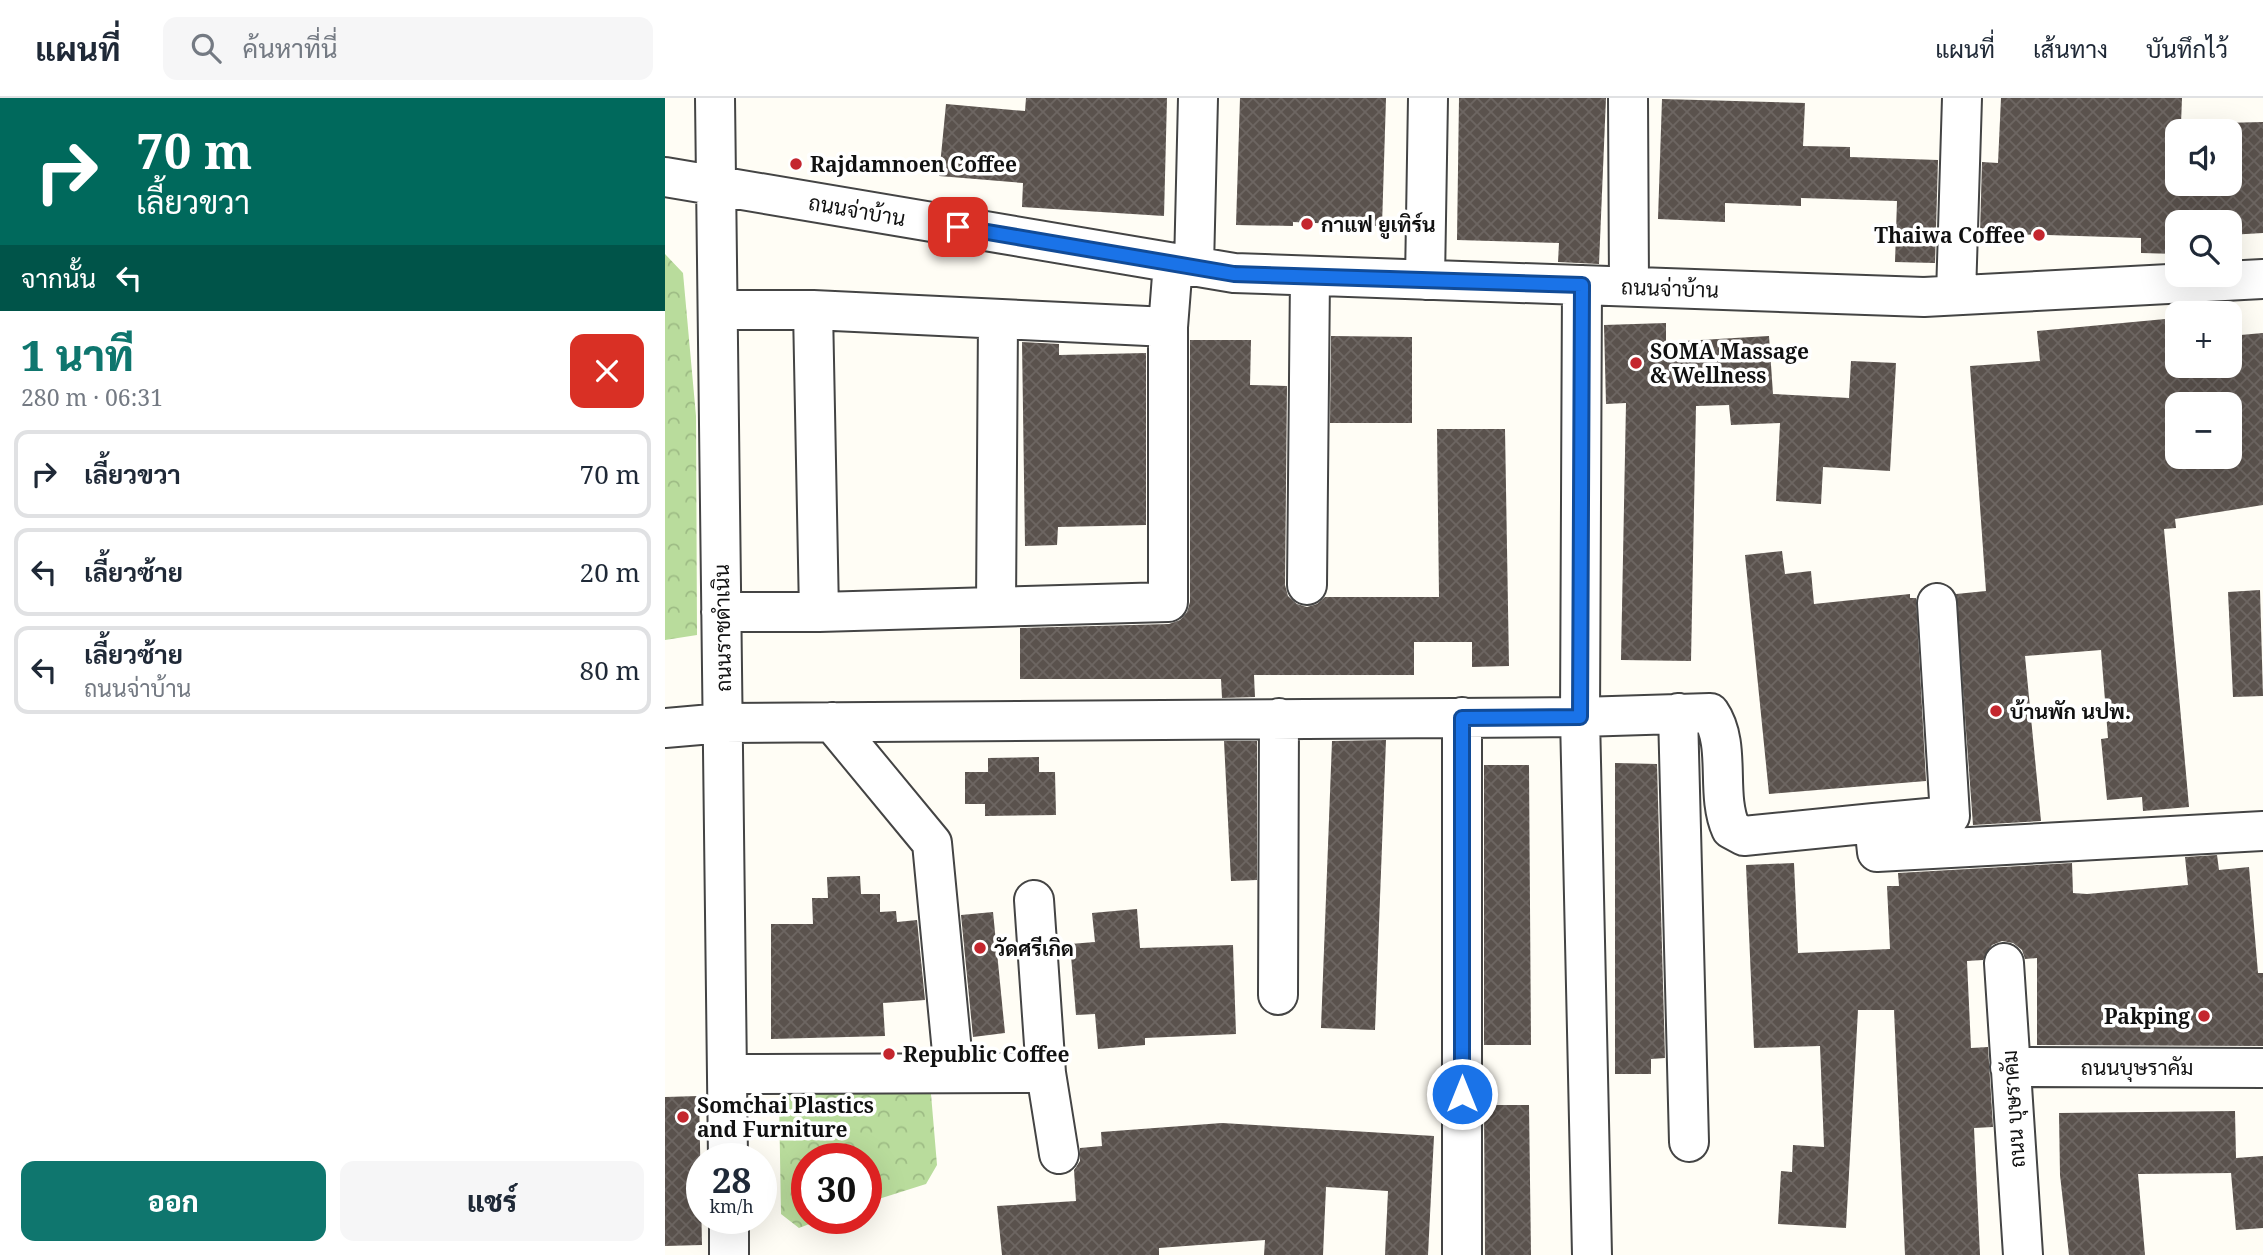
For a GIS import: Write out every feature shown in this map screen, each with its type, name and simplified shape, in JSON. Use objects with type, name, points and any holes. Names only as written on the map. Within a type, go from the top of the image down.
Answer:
[{"type":"street","name":"ถนนราชดำเนิน","points":[[715,98],[728,1143]]},
{"type":"street","points":[[721,612],[820,612],[1168,602],[1168,327],[1184,265],[1198,98]]},
{"type":"street","points":[[1425,280],[1428,98]]},
{"type":"street","points":[[1628,98],[1629,286]]},
{"type":"street","points":[[1956,295],[1962,98]]},
{"type":"street","name":"ถนนจ่าบ้าน","points":[[665,177],[1234,274],[1956,295],[2263,279]]},
{"type":"street","points":[[1307,584],[1310,276]]},
{"type":"street","points":[[1582,285],[1580,717],[1591,1255]]},
{"type":"street","points":[[718,310],[813,310],[1168,327]]},
{"type":"street","points":[[813,310],[820,612]]},
{"type":"street","points":[[996,607],[998,319]]},
{"type":"street","points":[[665,728],[723,723],[1580,717],[1710,713],[1718,725],[1724,814],[1731,830],[1744,835],[1950,816],[1937,603]]},
{"type":"street","points":[[1678,713],[1689,1142]]},
{"type":"street","points":[[1278,995],[1279,718]]},
{"type":"street","points":[[1462,718],[1462,1255]]},
{"type":"street","points":[[832,722],[932,843],[954,1073]]},
{"type":"street","points":[[1874,823],[1877,852],[2263,831]]},
{"type":"street","points":[[1034,900],[1046,1073],[1059,1154]]},
{"type":"street","name":"ถนน บุษราคัม","points":[[2004,963],[2022,1255]]},
{"type":"street","name":"ถนนบุษราคัม","points":[[2010,1067],[2263,1068]]},
{"type":"street","points":[[727,1074],[1046,1073]]},
{"type":"street","points":[[729,1234],[729,1255]]},
{"type":"green space","points":[[665,254],[683,273],[696,416],[697,635],[665,640]]},
{"type":"green space","points":[[795,1085],[918,1085],[931,1094],[937,1165],[926,1184],[882,1198],[882,1143],[791,1143],[791,1222],[781,1214],[779,1097]]},
{"type":"building","points":[[1026,98],[1167,98],[1164,216],[1022,207],[1023,183],[939,176],[946,104],[1025,111]]},
{"type":"building","points":[[1240,98],[1386,98],[1382,226],[1293,222],[1293,226],[1236,225]]},
{"type":"building","points":[[1459,98],[1606,98],[1599,264],[1558,262],[1559,243],[1457,240]]},
{"type":"building","points":[[2001,98],[2182,98],[2181,119],[2165,119],[2165,196],[2242,196],[2242,123],[2263,122],[2263,233],[2242,234],[2242,210],[2165,210],[2165,254],[2141,253],[2141,238],[1980,233],[1982,162],[1998,163]]},
{"type":"building","points":[[1662,99],[1805,103],[1803,146],[1850,147],[1850,157],[1938,160],[1935,263],[1895,262],[1897,201],[1801,198],[1801,206],[1725,203],[1725,222],[1658,219]]},
{"type":"building","points":[[2165,319],[2165,378],[2242,378],[2242,335],[2263,333],[2263,505],[2175,519],[2176,528],[2164,529],[2189,807],[2143,811],[2142,797],[2107,800],[2101,739],[2108,738],[2101,650],[2025,656],[2041,821],[1973,825],[1956,594],[1986,591],[1970,366],[2040,361],[2037,331]]},
{"type":"building","points":[[1666,323],[1666,342],[1769,336],[1773,394],[1849,398],[1851,361],[1896,363],[1890,471],[1823,467],[1821,504],[1776,501],[1780,423],[1731,425],[1729,405],[1696,406],[1691,661],[1621,660],[1626,403],[1606,404],[1604,325]]},
{"type":"building","points":[[1331,336],[1412,337],[1412,423],[1330,423]]},
{"type":"building","points":[[1190,340],[1251,340],[1250,385],[1287,386],[1285,585],[1288,596],[1297,604],[1307,607],[1317,604],[1325,597],[1439,597],[1437,429],[1505,429],[1509,666],[1472,667],[1472,642],[1414,642],[1414,675],[1254,675],[1255,697],[1222,698],[1221,679],[1020,679],[1020,628],[1169,624],[1180,620],[1187,612],[1190,602]]},
{"type":"building","points":[[1022,342],[1059,344],[1059,355],[1146,353],[1146,525],[1058,527],[1057,545],[1025,546]]},
{"type":"building","points":[[1782,551],[1785,574],[1811,571],[1814,604],[1910,594],[1910,598],[1916,598],[1926,781],[1769,794],[1745,555]]},
{"type":"building","points":[[2260,590],[2263,696],[2233,697],[2228,592]]},
{"type":"building","points":[[1386,740],[1375,1030],[1321,1028],[1332,741]]},
{"type":"building","points":[[1224,741],[1257,741],[1257,880],[1231,881]]},
{"type":"building","points":[[1039,757],[1039,772],[1055,772],[1056,815],[985,816],[985,804],[965,804],[965,772],[988,772],[988,758]]},
{"type":"building","points":[[1615,763],[1657,764],[1665,1058],[1651,1059],[1651,1074],[1615,1074]]},
{"type":"building","points":[[1484,765],[1529,765],[1531,1045],[1484,1045]]},
{"type":"building","points":[[2217,855],[2219,870],[2249,867],[2258,973],[2263,973],[2263,1046],[2037,1045],[2037,958],[2025,959],[2022,950],[2013,943],[2002,941],[1992,945],[1983,960],[1967,961],[1971,1048],[1988,1047],[1993,1127],[1974,1128],[1980,1255],[1905,1255],[1894,1010],[1858,1010],[1846,1228],[1778,1224],[1781,1171],[1792,1172],[1793,1145],[1824,1147],[1820,1046],[1754,1048],[1746,865],[1794,863],[1798,953],[1890,949],[1887,886],[1899,886],[1898,873],[2072,863],[2073,893],[2087,894],[2188,885],[2185,857]]},
{"type":"building","points":[[860,876],[861,894],[880,894],[880,912],[896,911],[897,922],[917,920],[925,1000],[883,1003],[885,1036],[771,1039],[771,924],[813,924],[812,898],[828,898],[827,877]]},
{"type":"building","points":[[1137,909],[1140,948],[1233,945],[1236,1034],[1145,1038],[1145,1045],[1098,1049],[1095,1014],[1076,1015],[1070,944],[1095,942],[1092,913]]},
{"type":"building","points":[[993,912],[1005,1033],[973,1037],[961,915]]},
{"type":"building","points":[[699,1096],[700,1143],[686,1143],[686,1234],[702,1234],[702,1245],[665,1246],[665,1097]]},
{"type":"building","points":[[1484,1105],[1529,1105],[1531,1255],[1485,1255]]},
{"type":"building","points":[[2235,1111],[2236,1158],[2263,1156],[2263,1228],[2236,1230],[2231,1173],[2138,1174],[2145,1255],[2069,1255],[2060,1175],[2059,1113]]},
{"type":"building","points":[[1222,1123],[1434,1136],[1428,1255],[1385,1255],[1388,1191],[1326,1187],[1323,1255],[1264,1255],[1265,1240],[1159,1248],[1159,1255],[1002,1255],[997,1206],[1076,1201],[1074,1170],[1080,1161],[1080,1148],[1102,1146],[1101,1132]]},
{"type":"place","name":"Rajdamnoen Coffee","points":[[796,164]]},
{"type":"place","name":"กาแฟ ยูเทิร์น","points":[[1307,224]]},
{"type":"place","name":"Thaiwa Coffee","points":[[2039,235]]},
{"type":"place","name":"SOMA Massage & Wellness","points":[[1636,363]]},
{"type":"place","name":"บ้านพัก นปพ.","points":[[1996,711]]},
{"type":"place","name":"วัดศรีเกิด","points":[[980,948]]},
{"type":"place","name":"Pakping","points":[[2204,1016]]},
{"type":"place","name":"Republic Coffee","points":[[889,1054]]},
{"type":"place","name":"Somchai Plastics and Furniture","points":[[683,1117]]},
{"type":"route","points":[[958,227],[1234,274],[1582,285],[1580,717],[1462,718],[1462,1094]]}]
